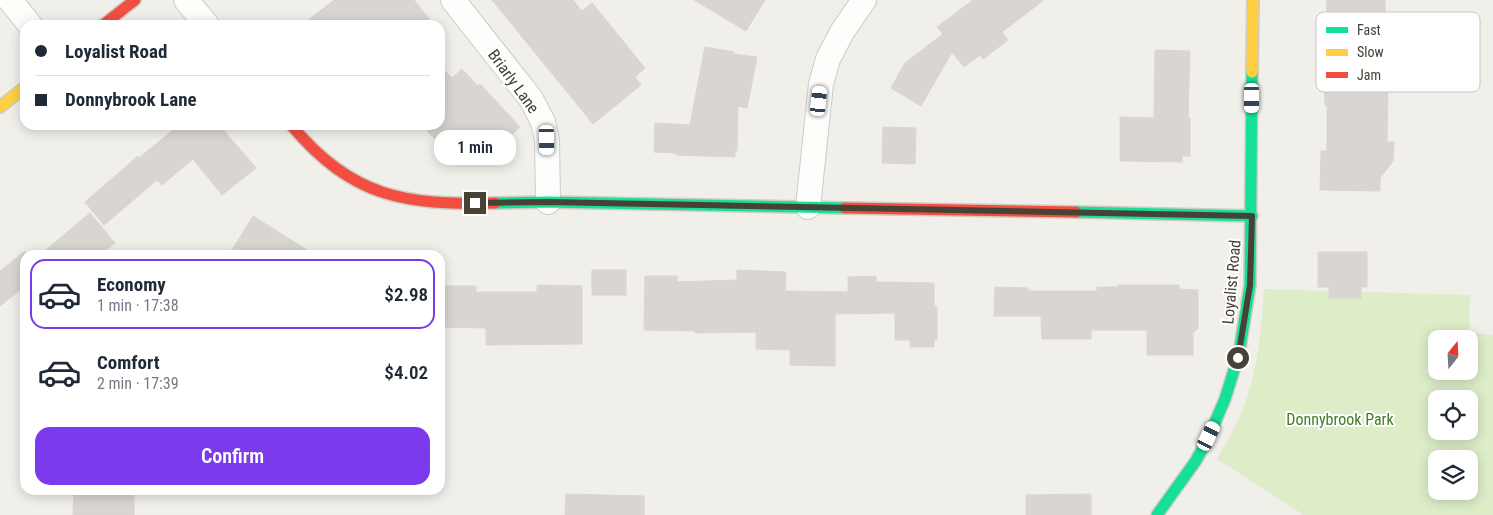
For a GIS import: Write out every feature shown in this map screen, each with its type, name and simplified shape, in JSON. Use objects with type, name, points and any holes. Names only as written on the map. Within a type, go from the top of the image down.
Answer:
[{"type":"street","points":[[10,0],[26,20]]},
{"type":"street","points":[[109,20],[135,0]]},
{"type":"street","points":[[186,0],[203,20]]},
{"type":"street","name":"Briarly Lane","points":[[453,0],[531,99],[543,122],[547,140],[548,202]]},
{"type":"street","points":[[808,207],[821,84],[828,59],[842,32],[864,0]]},
{"type":"street","name":"Loyalist Road","points":[[1157,515],[1194,462],[1220,414],[1238,358],[1248,304],[1252,216],[1253,0]]},
{"type":"street","points":[[0,107],[20,91]]},
{"type":"street","points":[[295,130],[308,145],[332,165],[360,184],[391,195],[420,200],[475,203],[548,202],[1252,216]]},
{"type":"green space","name":"Donnybrook Park","points":[[1264,289],[1470,295],[1469,330],[1428,330],[1428,380],[1478,380],[1478,334],[1493,335],[1493,515],[1304,515],[1217,459],[1243,408],[1254,373],[1259,345]]},
{"type":"building","points":[[334,0],[414,0],[430,20],[308,20]]},
{"type":"building","points":[[492,0],[573,0],[582,11],[592,3],[645,68],[635,77],[641,85],[593,124]]},
{"type":"building","points":[[694,0],[765,0],[746,31]]},
{"type":"building","points":[[973,0],[1044,0],[1002,32],[1008,40],[983,59],[980,55],[964,67],[952,52],[921,106],[891,88],[905,63],[943,34],[937,27]]},
{"type":"building","points":[[1327,0],[1385,0],[1385,12],[1327,12]]},
{"type":"building","points":[[705,47],[734,52],[733,54],[757,57],[747,108],[738,106],[737,151],[735,151],[735,157],[676,155],[676,153],[654,152],[655,123],[690,125]]},
{"type":"building","points":[[1155,50],[1190,51],[1188,118],[1190,118],[1190,156],[1182,156],[1182,162],[1120,161],[1120,117],[1154,118]]},
{"type":"building","points":[[462,69],[478,86],[480,84],[520,127],[501,145],[495,139],[482,151],[470,138],[464,144],[460,139],[440,158],[440,145],[426,130],[445,130],[445,71],[452,78]]},
{"type":"building","points":[[1324,92],[1388,92],[1387,142],[1394,142],[1393,161],[1380,178],[1380,191],[1320,190],[1321,151],[1327,151],[1327,105],[1325,105]]},
{"type":"building","points":[[883,127],[916,128],[915,164],[882,163]]},
{"type":"building","points":[[173,130],[223,130],[256,168],[222,195],[193,159],[162,185],[157,180],[104,225],[85,202],[138,156],[139,158]]},
{"type":"building","points":[[90,213],[115,243],[106,250],[46,250]]},
{"type":"building","points":[[253,216],[307,250],[232,250]]},
{"type":"building","points":[[1318,252],[1367,252],[1367,287],[1361,287],[1361,298],[1329,298],[1329,287],[1318,287]]},
{"type":"building","points":[[20,255],[20,290],[0,306],[0,271]]},
{"type":"building","points":[[592,270],[626,270],[626,295],[592,295]]},
{"type":"building","points":[[737,270],[786,272],[785,291],[848,292],[848,277],[876,276],[876,282],[934,283],[934,307],[937,307],[937,340],[934,340],[934,347],[910,347],[910,340],[895,340],[895,313],[835,314],[835,366],[790,365],[790,350],[756,349],[756,332],[695,333],[695,331],[644,330],[645,276],[677,276],[677,282],[737,280]]},
{"type":"building","points":[[537,285],[582,286],[582,344],[486,345],[486,328],[445,327],[445,286],[476,286],[476,292],[537,292]]},
{"type":"building","points":[[1118,285],[1179,285],[1179,289],[1198,290],[1198,329],[1195,329],[1195,332],[1193,332],[1193,355],[1147,355],[1147,330],[1091,330],[1091,339],[1042,339],[1041,316],[994,316],[995,287],[1028,288],[1028,291],[1097,291],[1097,287],[1118,287]]},
{"type":"building","points":[[566,494],[644,496],[644,515],[565,515]]},
{"type":"building","points":[[1091,494],[1091,515],[1026,515],[1026,495]]},
{"type":"building","points":[[74,495],[134,495],[134,515],[73,515]]},
{"type":"traffic: fast","points":[[1157,515],[1195,462],[1207,441],[1225,399],[1239,354],[1250,285],[1252,72]]},
{"type":"traffic: fast","points":[[495,203],[548,202],[845,208]]},
{"type":"traffic: fast","points":[[1076,212],[1252,216]]},
{"type":"traffic: slow","points":[[1252,72],[1253,0]]},
{"type":"traffic: slow","points":[[0,107],[20,91]]},
{"type":"traffic: jam","points":[[109,20],[135,0]]},
{"type":"traffic: jam","points":[[296,130],[336,168],[359,182],[382,192],[433,202],[495,203]]},
{"type":"traffic: jam","points":[[845,208],[1076,212]]},
{"type":"route","points":[[475,203],[548,202],[1252,216],[1250,285],[1244,331],[1238,358]]}]
